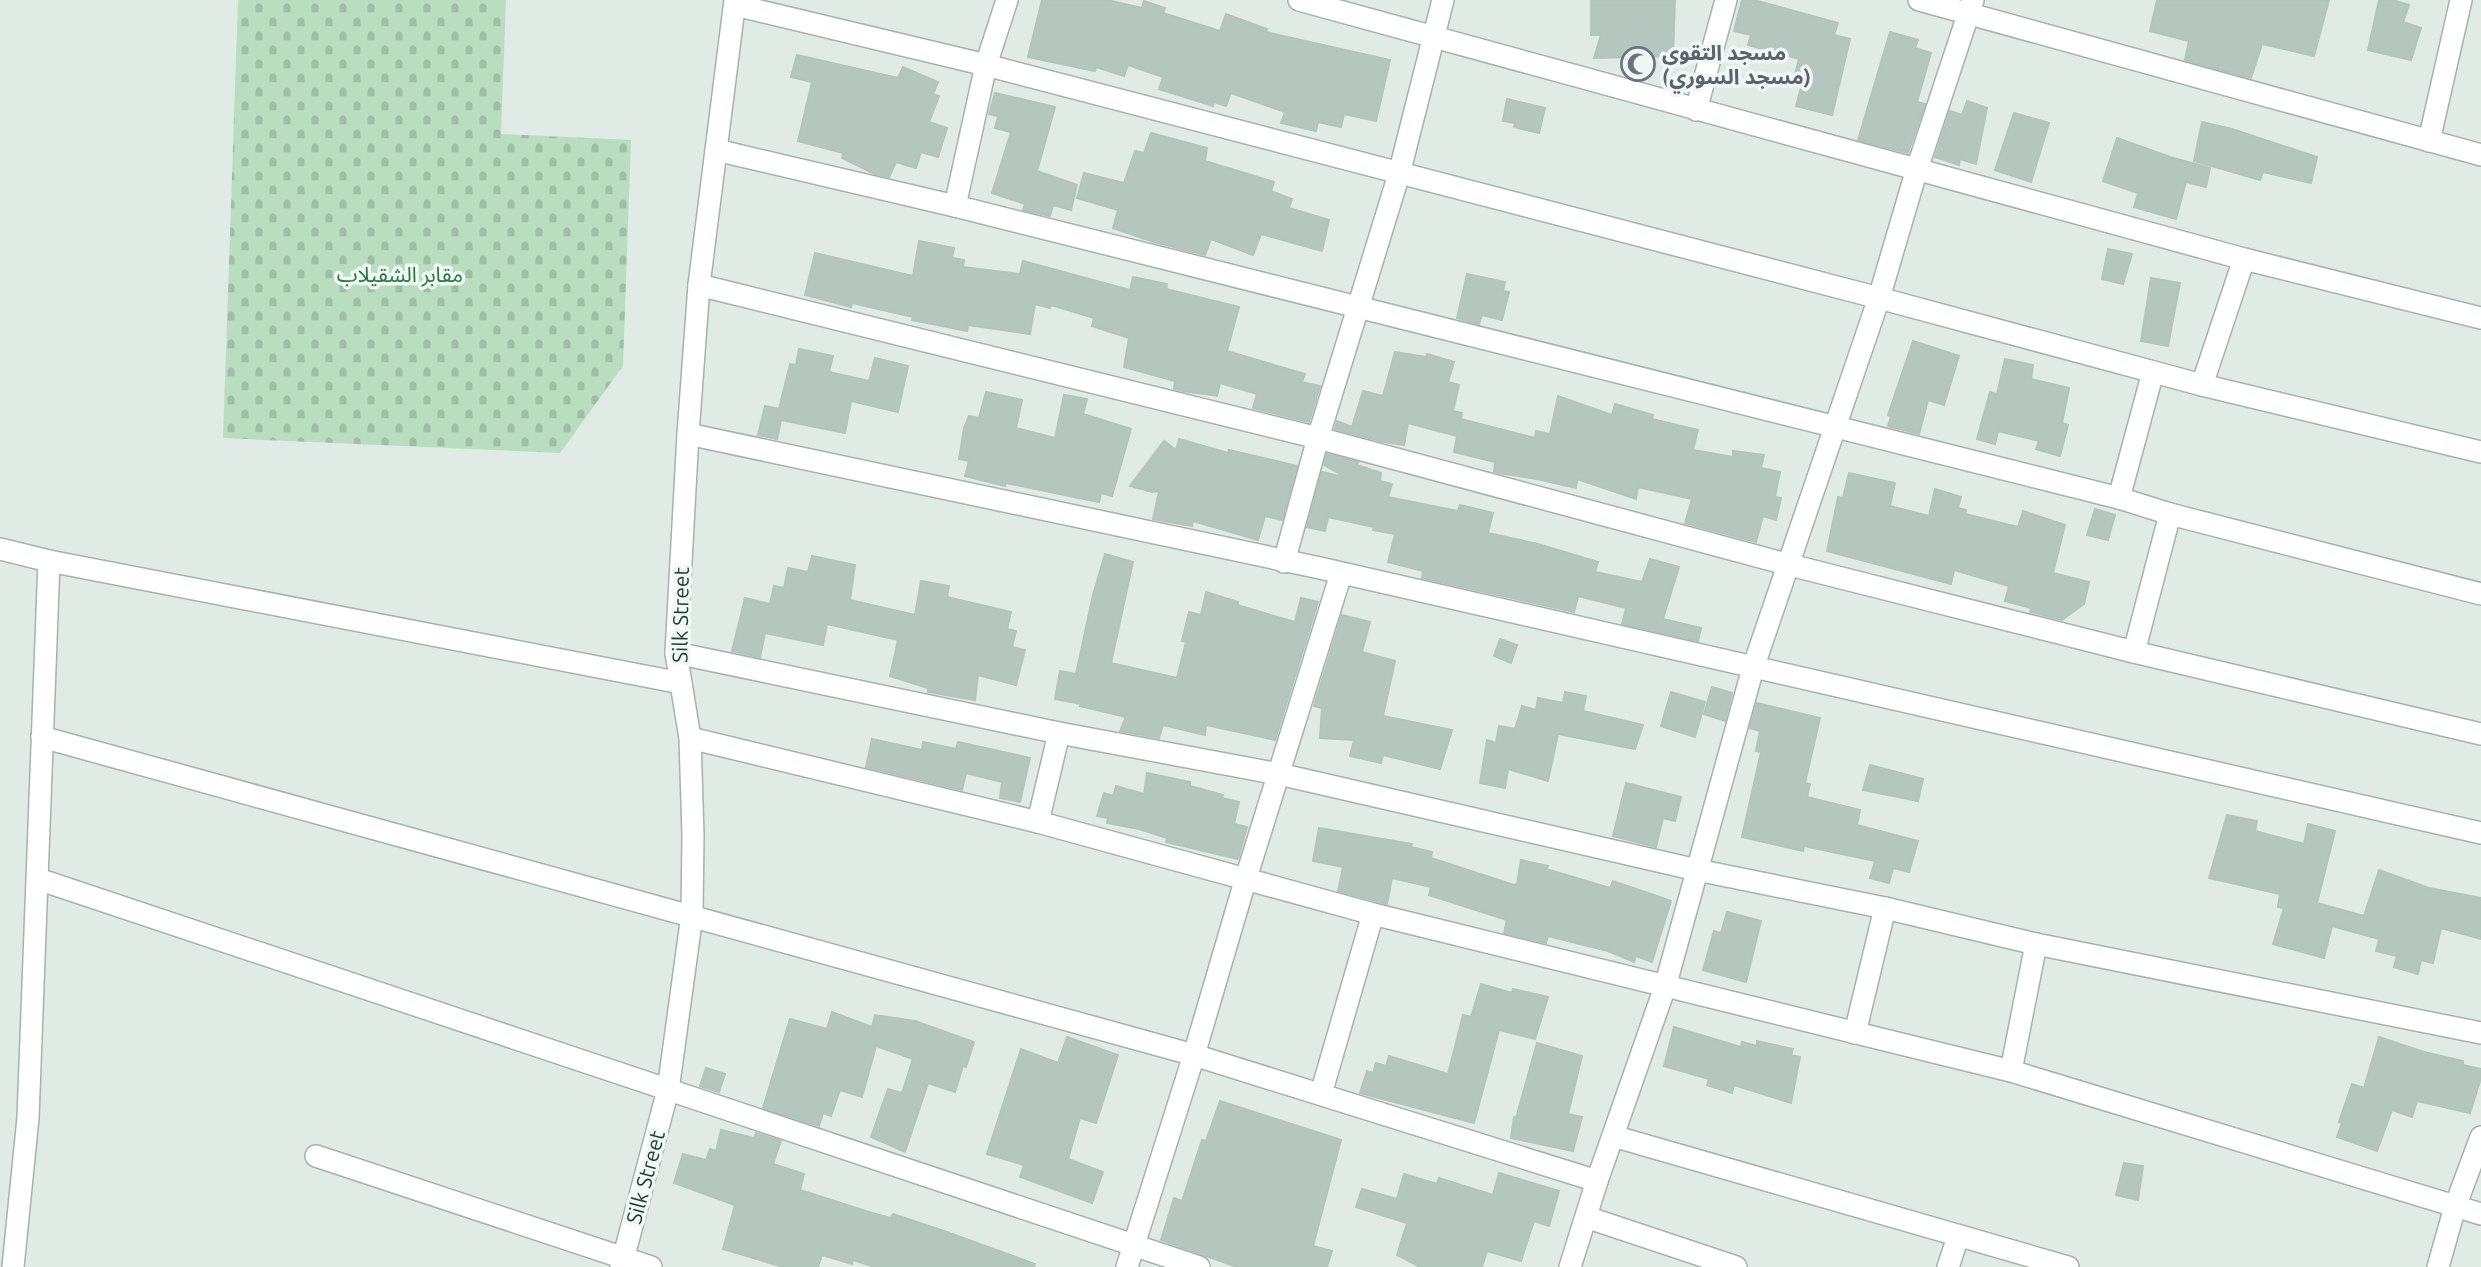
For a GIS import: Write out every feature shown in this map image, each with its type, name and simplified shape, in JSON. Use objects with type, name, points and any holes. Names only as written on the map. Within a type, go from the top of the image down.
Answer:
[{"type":"street","points":[[955,206],[986,65],[1007,0]]},
{"type":"street","points":[[1298,0],[2244,259],[2481,318]]},
{"type":"street","points":[[1284,562],[1318,438],[1399,174],[1443,0]]},
{"type":"street","points":[[1696,110],[1726,0]]},
{"type":"street","points":[[1919,0],[1971,7],[2481,155]]},
{"type":"street","points":[[2429,141],[2461,0]]},
{"type":"street","points":[[735,2],[1880,298],[2202,385],[2481,452]]},
{"type":"street","name":"Silk Street","points":[[622,1262],[668,1090],[692,915],[690,738],[676,653],[699,285],[735,2]]},
{"type":"street","points":[[1570,1267],[1665,987],[1753,668],[1880,298],[1917,169],[1971,7]]},
{"type":"street","points":[[716,150],[955,206],[2119,498],[2171,514],[2481,594]]},
{"type":"street","points":[[2202,385],[2244,259]]},
{"type":"street","points":[[699,285],[1318,438],[1790,565],[2134,652],[2481,734]]},
{"type":"street","points":[[2119,498],[2153,372]]},
{"type":"street","points":[[688,434],[1341,574],[2481,833]]},
{"type":"street","points":[[2134,652],[2171,514]]},
{"type":"street","points":[[0,549],[49,561],[681,683]]},
{"type":"street","points":[[13,1267],[28,1118],[49,561]]},
{"type":"street","points":[[1127,1267],[1341,574]]},
{"type":"street","points":[[676,653],[1059,733],[1279,774],[2036,944],[2481,1033]]},
{"type":"street","points":[[1038,822],[1059,733]]},
{"type":"street","points":[[43,737],[1194,1055],[1597,1181]]},
{"type":"street","points":[[690,738],[1038,822],[1247,877],[1373,914],[2011,1072],[2481,1214]]},
{"type":"street","points":[[38,879],[1199,1267]]},
{"type":"street","points":[[1855,1033],[1885,908]]},
{"type":"street","points":[[1321,1094],[1373,914]]},
{"type":"street","points":[[2011,1072],[2036,944]]},
{"type":"street","points":[[1613,1136],[2068,1267]]},
{"type":"street","points":[[2438,1267],[2455,1208],[2481,1137]]},
{"type":"street","points":[[316,1156],[622,1262],[651,1267]]},
{"type":"street","points":[[1586,1217],[1736,1267]]},
{"type":"street","points":[[1948,1267],[1958,1237]]},
{"type":"green space","name":"مقابر الشقيلاب","points":[[238,0],[506,0],[501,134],[631,140],[623,366],[560,453],[223,438]]},
{"type":"building","points":[[1042,0],[1107,0],[1142,8],[1144,1],[1165,8],[1163,13],[1220,31],[1226,14],[1267,29],[1266,32],[1390,60],[1376,121],[1344,114],[1341,127],[1318,122],[1316,131],[1281,123],[1285,112],[1231,93],[1226,106],[1214,102],[1213,106],[1159,89],[1163,77],[1128,65],[1124,76],[1096,67],[1095,71],[1028,57]]},
{"type":"building","points":[[1591,0],[1675,0],[1673,56],[1594,58],[1601,35],[1591,35]]},
{"type":"building","points":[[1742,0],[1754,0],[1838,23],[1834,35],[1850,39],[1832,115],[1796,106],[1804,77],[1795,74],[1799,59],[1748,45],[1751,35],[1734,31]]},
{"type":"building","points":[[2157,0],[2329,0],[2314,56],[2262,44],[2251,78],[2185,60],[2189,41],[2150,31]]},
{"type":"building","points":[[2379,0],[2393,0],[2409,5],[2403,22],[2421,28],[2411,60],[2368,50]]},
{"type":"building","points":[[1890,32],[1918,40],[1915,48],[1931,53],[1917,102],[1925,104],[1908,153],[1858,140]]},
{"type":"building","points":[[797,55],[898,78],[903,67],[938,82],[933,94],[939,96],[929,122],[947,128],[938,157],[921,152],[916,168],[896,162],[889,177],[875,174],[842,158],[843,153],[798,141],[812,82],[791,77]]},
{"type":"building","points":[[995,93],[1055,107],[1037,171],[1077,185],[1071,210],[1053,205],[1050,216],[1023,210],[1025,204],[992,193],[1011,132],[995,128],[998,116],[989,114]]},
{"type":"building","points":[[1507,99],[1545,108],[1539,133],[1514,127],[1515,123],[1503,121]]},
{"type":"building","points":[[1967,101],[1987,108],[1976,164],[1960,159],[1959,165],[1935,157],[1950,111],[1962,115]]},
{"type":"building","points":[[2014,113],[2049,123],[2031,182],[1995,170]]},
{"type":"building","points":[[2202,122],[2317,157],[2311,183],[2263,172],[2260,180],[2194,161]]},
{"type":"building","points":[[1151,133],[1207,148],[1205,161],[1274,182],[1271,191],[1292,199],[1289,208],[1329,220],[1322,251],[1261,234],[1253,255],[1211,239],[1205,255],[1113,228],[1118,210],[1077,198],[1084,173],[1124,183],[1135,151],[1144,153]]},
{"type":"building","points":[[2117,138],[2210,168],[2206,187],[2186,182],[2176,219],[2134,207],[2138,193],[2103,181]]},
{"type":"building","points":[[919,241],[954,248],[952,258],[964,260],[963,267],[1020,274],[1023,261],[1130,290],[1133,277],[1167,284],[1166,289],[1239,307],[1227,351],[1305,374],[1302,382],[1320,386],[1309,422],[1253,408],[1257,394],[1220,383],[1217,396],[1183,391],[1174,389],[1175,381],[1124,367],[1129,338],[1092,326],[1094,318],[1051,305],[1050,308],[1035,304],[1030,334],[968,325],[967,331],[912,320],[913,317],[852,303],[851,307],[805,295],[815,253],[913,276]]},
{"type":"building","points":[[2108,249],[2132,254],[2123,284],[2102,279]]},
{"type":"building","points":[[1467,274],[1505,282],[1503,291],[1509,292],[1502,320],[1482,315],[1479,324],[1457,318]]},
{"type":"building","points":[[2151,278],[2180,283],[2168,346],[2141,341]]},
{"type":"building","points":[[1913,341],[1959,356],[1944,405],[1928,400],[1919,434],[1888,426],[1891,416],[1888,415]]},
{"type":"building","points":[[799,349],[833,356],[829,372],[869,381],[875,358],[908,366],[898,412],[851,401],[845,433],[781,420],[777,439],[758,435],[765,406],[779,409],[790,364],[796,365]]},
{"type":"building","points":[[1395,352],[1426,357],[1427,354],[1454,362],[1448,382],[1459,385],[1453,411],[1462,413],[1459,428],[1461,419],[1535,438],[1536,431],[1550,434],[1558,396],[1612,415],[1615,404],[1653,415],[1652,419],[1698,430],[1693,450],[1733,457],[1733,451],[1764,455],[1761,468],[1780,472],[1775,497],[1781,498],[1776,520],[1763,516],[1756,542],[1685,523],[1692,499],[1638,487],[1636,499],[1577,479],[1576,488],[1494,472],[1495,462],[1454,452],[1457,436],[1408,423],[1404,445],[1335,429],[1337,421],[1352,427],[1363,391],[1383,396]]},
{"type":"building","points":[[2005,359],[2033,365],[2031,379],[2069,388],[2062,423],[2068,425],[2060,456],[2036,449],[2039,441],[1998,431],[1995,444],[1977,439],[1990,392],[1997,394]]},
{"type":"building","points":[[986,392],[1022,400],[1016,428],[1055,438],[1064,395],[1087,399],[1083,414],[1131,429],[1112,496],[1101,493],[1099,502],[1006,483],[1005,486],[965,476],[969,461],[959,459],[964,428],[969,416],[979,418]]},
{"type":"building","points":[[1179,439],[1228,453],[1229,450],[1297,466],[1282,520],[1265,516],[1258,540],[1193,521],[1192,526],[1153,519],[1159,491],[1152,492],[1130,486],[1164,441],[1176,450]]},
{"type":"building","points":[[1327,454],[1358,462],[1357,465],[1381,473],[1380,481],[1392,484],[1388,497],[1458,511],[1460,505],[1493,513],[1488,533],[1538,544],[1598,562],[1595,572],[1642,582],[1650,559],[1679,567],[1663,619],[1701,628],[1698,641],[1622,624],[1626,608],[1578,596],[1574,612],[1422,578],[1423,571],[1388,562],[1395,534],[1373,530],[1374,527],[1328,517],[1325,531],[1307,527],[1322,472],[1340,474],[1324,465]]},
{"type":"building","points":[[1849,473],[1895,483],[1890,506],[1929,516],[1935,489],[1961,497],[1958,508],[1966,510],[1965,514],[2018,527],[2023,511],[2065,525],[2053,573],[2089,582],[2084,604],[2062,620],[2030,612],[2031,608],[2005,601],[2009,586],[1954,570],[1951,584],[1827,551],[1838,497],[1843,498]]},
{"type":"building","points":[[2095,509],[2115,515],[2108,540],[2087,535]]},
{"type":"building","points":[[1105,554],[1133,562],[1111,663],[1177,678],[1186,642],[1182,641],[1189,612],[1201,615],[1206,592],[1238,602],[1237,605],[1295,622],[1301,598],[1318,602],[1275,740],[1206,725],[1205,735],[1163,725],[1159,738],[1120,731],[1126,717],[1055,699],[1060,671],[1076,674]]},
{"type":"building","points":[[812,556],[855,565],[850,600],[915,615],[921,581],[949,586],[947,597],[1011,612],[1007,629],[1016,631],[1012,647],[1025,650],[1016,685],[978,675],[975,700],[928,692],[928,688],[890,676],[898,640],[827,624],[823,645],[765,633],[760,657],[732,651],[745,598],[770,604],[774,586],[784,588],[788,568],[808,572]]},
{"type":"building","points":[[1342,615],[1370,622],[1362,652],[1395,661],[1383,716],[1452,730],[1440,769],[1383,755],[1381,763],[1350,756],[1354,740],[1320,738],[1322,708],[1314,706]]},
{"type":"building","points":[[1500,639],[1517,645],[1511,663],[1494,656]]},
{"type":"building","points":[[1712,687],[1732,693],[1725,721],[1704,714]]},
{"type":"building","points":[[1565,692],[1586,696],[1583,711],[1643,725],[1635,749],[1558,734],[1548,781],[1508,769],[1505,788],[1480,783],[1487,740],[1496,743],[1499,726],[1515,729],[1522,706],[1536,710],[1538,698],[1563,703]]},
{"type":"building","points":[[1671,692],[1705,702],[1695,737],[1661,726]]},
{"type":"building","points":[[1757,703],[1820,718],[1805,783],[1810,784],[1807,797],[1860,810],[1857,825],[1918,841],[1909,872],[1893,868],[1889,883],[1870,878],[1875,861],[1804,846],[1803,851],[1742,837],[1761,752],[1756,751],[1760,731],[1750,728]]},
{"type":"building","points":[[872,739],[922,750],[923,742],[956,749],[958,742],[1030,758],[1020,802],[1000,798],[1002,782],[966,773],[962,790],[866,767]]},
{"type":"building","points":[[1870,765],[1923,779],[1918,801],[1863,790]]},
{"type":"building","points":[[1147,773],[1190,782],[1190,786],[1239,802],[1234,824],[1247,827],[1238,859],[1166,842],[1167,838],[1107,823],[1108,818],[1097,816],[1104,793],[1113,796],[1116,786],[1144,794]]},
{"type":"building","points":[[1626,783],[1681,797],[1675,821],[1663,818],[1656,847],[1613,836]]},
{"type":"building","points":[[2227,815],[2257,821],[2255,831],[2304,844],[2308,824],[2335,831],[2317,903],[2364,916],[2379,870],[2429,888],[2481,898],[2481,939],[2441,928],[2433,963],[2421,960],[2418,974],[2394,967],[2397,956],[2376,951],[2379,939],[2332,926],[2324,958],[2273,944],[2284,908],[2278,907],[2280,894],[2209,878]]},
{"type":"building","points":[[1319,828],[1412,844],[1411,847],[1432,852],[1431,858],[1514,885],[1517,884],[1521,860],[1548,866],[1546,869],[1610,888],[1613,881],[1671,901],[1652,962],[1636,956],[1634,962],[1608,951],[1548,936],[1546,943],[1504,933],[1507,920],[1429,895],[1431,887],[1392,878],[1387,904],[1338,891],[1343,867],[1313,861]]},
{"type":"building","points":[[1727,912],[1761,921],[1746,982],[1703,970],[1714,931],[1721,933]]},
{"type":"building","points":[[1481,984],[1512,993],[1513,989],[1548,997],[1535,1039],[1499,1030],[1474,1123],[1360,1093],[1367,1071],[1373,1073],[1376,1063],[1386,1066],[1389,1056],[1448,1074],[1463,1015],[1471,1017]]},
{"type":"building","points":[[832,1012],[872,1027],[875,1015],[915,1021],[974,1042],[955,1092],[928,1083],[905,1152],[871,1137],[888,1089],[902,1093],[913,1059],[876,1046],[862,1097],[840,1090],[831,1116],[823,1113],[819,1126],[763,1108],[790,1019],[827,1029]]},
{"type":"building","points":[[1674,1027],[1741,1047],[1742,1042],[1757,1046],[1757,1041],[1793,1049],[1791,1055],[1800,1057],[1791,1103],[1734,1085],[1732,1093],[1707,1085],[1709,1079],[1664,1066]]},
{"type":"building","points":[[1067,1037],[1118,1055],[1096,1123],[1080,1118],[1068,1159],[1103,1172],[1092,1203],[1020,1177],[1024,1165],[987,1154],[1021,1049],[1058,1063]]},
{"type":"building","points":[[2379,1037],[2463,1061],[2463,1065],[2481,1069],[2481,1078],[2470,1113],[2417,1101],[2412,1117],[2392,1110],[2377,1151],[2337,1137],[2342,1123],[2339,1122],[2352,1084],[2364,1088]]},
{"type":"building","points":[[1537,1043],[1582,1056],[1568,1114],[1582,1117],[1573,1151],[1511,1138],[1514,1117],[1516,1118]]},
{"type":"building","points":[[706,1068],[725,1074],[719,1092],[700,1086]]},
{"type":"building","points":[[1220,1101],[1341,1140],[1313,1246],[1332,1251],[1327,1267],[1237,1267],[1161,1240],[1174,1198],[1182,1201],[1202,1140],[1206,1141]]},
{"type":"building","points":[[721,1130],[754,1138],[756,1133],[781,1141],[773,1164],[804,1174],[800,1190],[891,1218],[893,1214],[1035,1264],[1034,1267],[875,1267],[853,1260],[852,1264],[822,1255],[818,1267],[783,1267],[723,1249],[735,1205],[674,1183],[683,1154],[706,1160],[710,1149],[716,1151]]},
{"type":"building","points":[[2124,1163],[2143,1166],[2138,1200],[2116,1195]]},
{"type":"building","points":[[1499,1173],[1559,1191],[1549,1226],[1534,1221],[1521,1261],[1487,1251],[1482,1267],[1420,1267],[1397,1255],[1407,1223],[1356,1207],[1362,1189],[1397,1199],[1404,1174],[1437,1184],[1439,1178],[1493,1195]]},
{"type":"place","name":"مسجد التقوى (مسجد السوري)","points":[[1638,64]]}]
